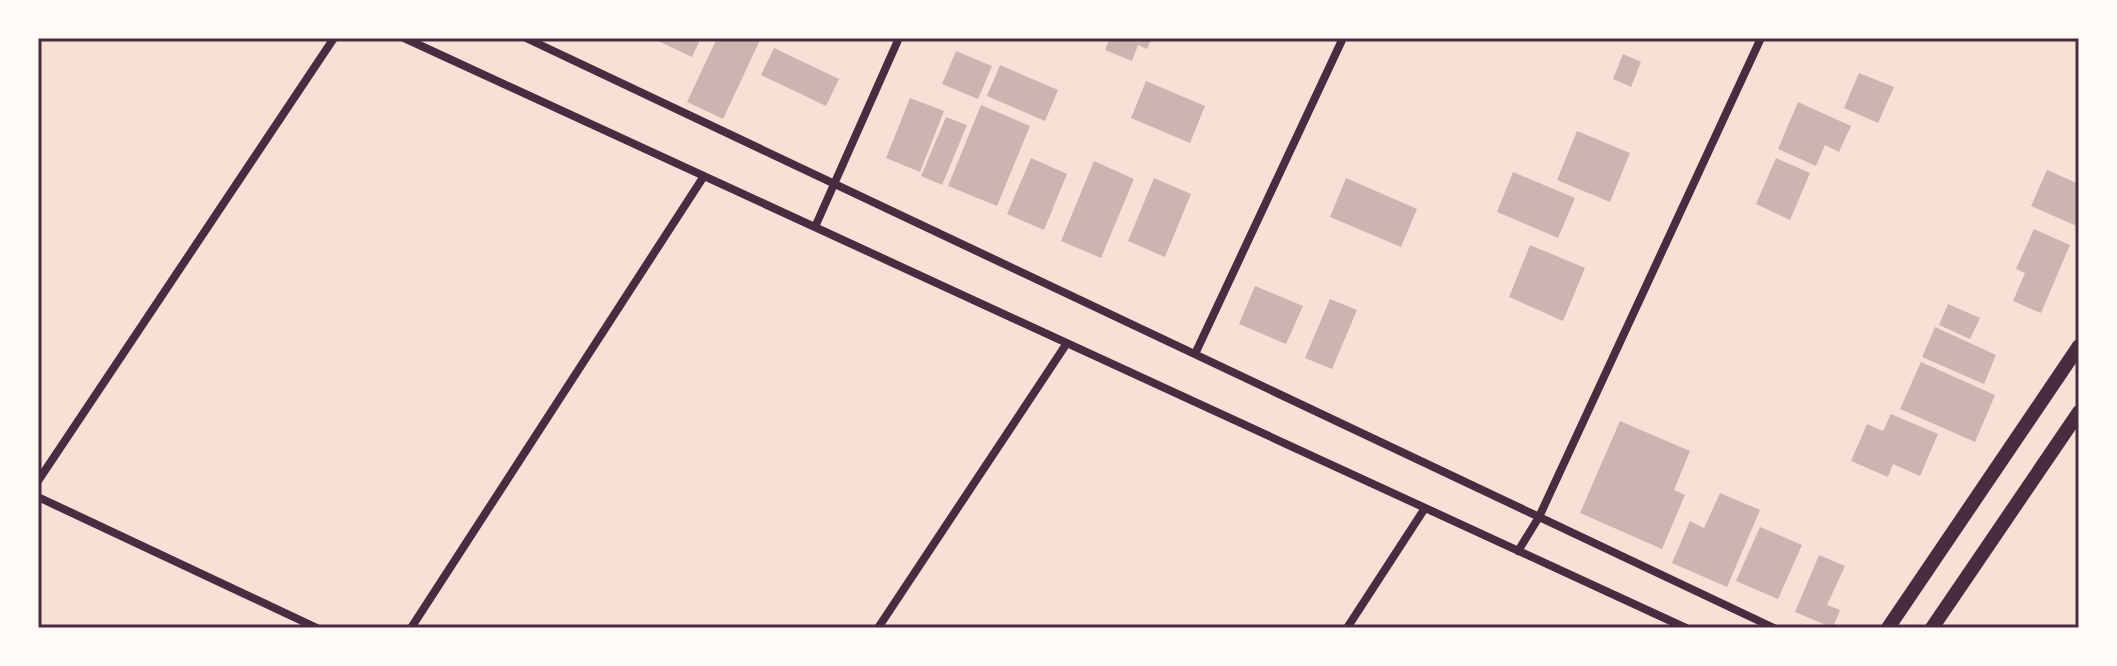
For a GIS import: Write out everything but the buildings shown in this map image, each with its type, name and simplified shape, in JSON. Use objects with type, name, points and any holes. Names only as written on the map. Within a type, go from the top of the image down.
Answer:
[{"type":"street","points":[[38,481],[334,38]]},
{"type":"street","points":[[404,38],[1686,628]]},
{"type":"street","points":[[526,38],[1774,628]]},
{"type":"street","points":[[815,227],[899,38]]},
{"type":"street","points":[[1195,354],[1343,38]]},
{"type":"street","points":[[1518,551],[1539,517],[1761,38]]},
{"type":"street","points":[[411,628],[704,176]]},
{"type":"street","points":[[878,628],[1067,343]]},
{"type":"street","points":[[1888,628],[2079,346]]},
{"type":"street","points":[[1932,628],[2079,412]]},
{"type":"street","points":[[38,497],[317,628]]},
{"type":"street","points":[[1347,628],[1425,508]]}]
